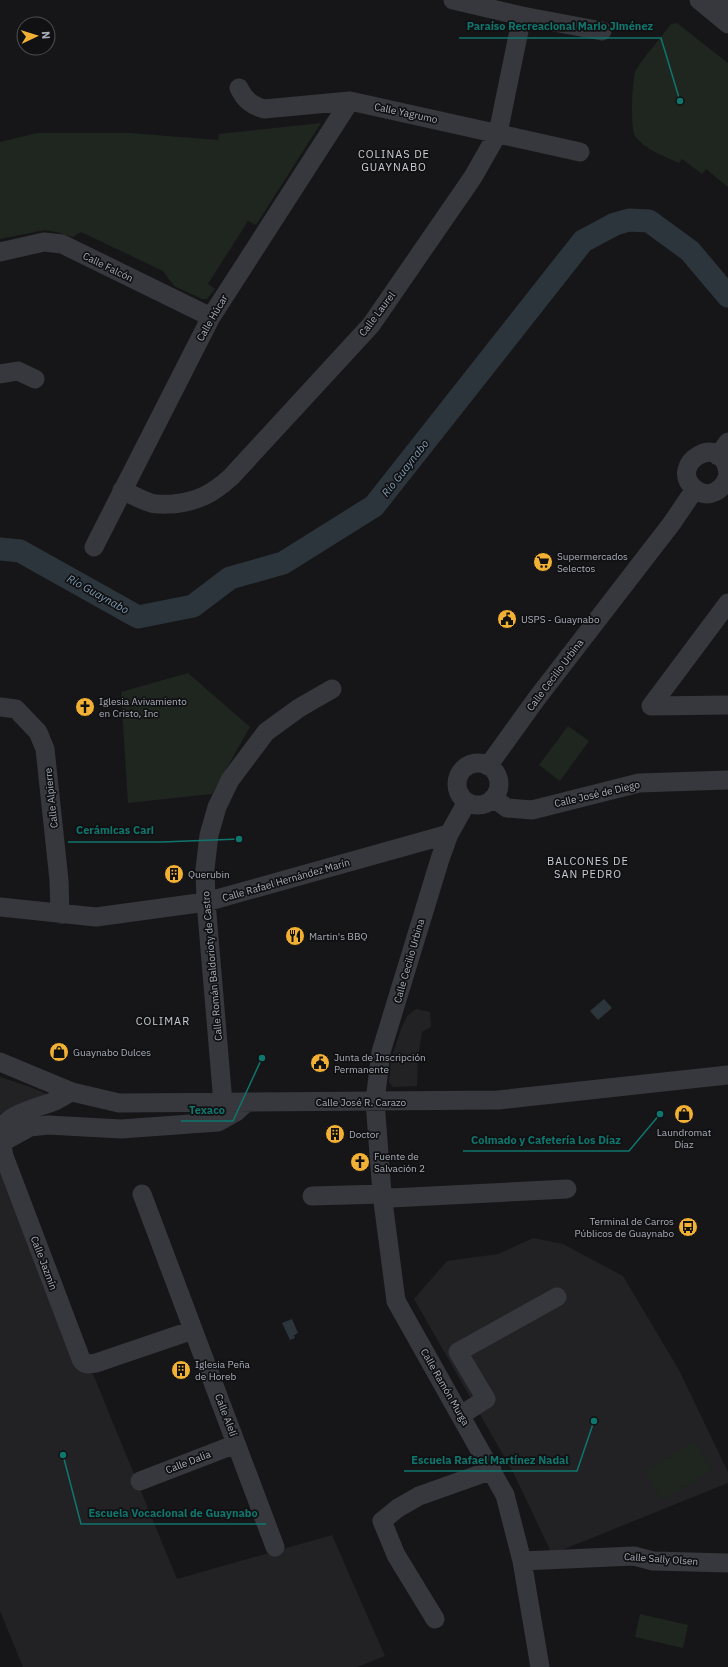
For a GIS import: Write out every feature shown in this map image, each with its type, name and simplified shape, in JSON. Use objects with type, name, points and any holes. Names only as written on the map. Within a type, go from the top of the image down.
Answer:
[{"type":"street","points":[[453,0],[602,32]]},
{"type":"street","points":[[699,0],[728,24]]},
{"type":"street","points":[[720,0],[728,6]]},
{"type":"street","name":"Calle Laurel","points":[[122,490],[152,503],[169,504],[190,502],[217,490],[231,477],[371,325],[473,177],[498,133],[522,16]]},
{"type":"street","name":"Calle Yagrumo","points":[[239,88],[244,98],[253,106],[264,109],[350,101],[580,152]]},
{"type":"street","name":"Calle Húcar","points":[[94,547],[211,317],[350,101]]},
{"type":"street","name":"Calle Falcón","points":[[0,252],[44,242],[62,244],[211,317]]},
{"type":"street","points":[[0,374],[18,371],[35,379]]},
{"type":"street","points":[[723,449],[724,460],[727,467],[726,483],[713,493],[705,494],[695,489],[688,479],[687,471],[689,463],[694,457],[702,453],[723,449]]},
{"type":"street","name":"Calle Cecilio Urbina","points":[[488,766],[537,698],[672,522],[695,489]]},
{"type":"street","points":[[728,603],[651,706],[728,705]]},
{"type":"street","name":"Calle Román Baldorioty de Castro","points":[[223,1103],[206,902],[205,869],[209,835],[218,807],[230,780],[266,732],[299,708],[332,689]]},
{"type":"street","name":"Calle Alpierre","points":[[0,707],[16,709],[38,732],[45,749],[59,880],[60,914]]},
{"type":"street","points":[[472,763],[481,763],[494,771],[498,779],[498,787],[496,795],[493,798],[483,805],[475,805],[467,802],[461,797],[457,789],[457,781],[460,773],[465,767],[472,763]]},
{"type":"street","name":"Calle José de Diego","points":[[493,798],[507,808],[532,810],[639,783],[728,780]]},
{"type":"street","name":"Calle Cecilio Urbina","points":[[375,1101],[381,1052],[394,1015],[440,859],[450,834],[467,802]]},
{"type":"street","name":"Calle Rafael Hernández Marín","points":[[0,907],[96,917],[206,902],[450,834]]},
{"type":"street","name":"Calle José R. Carazo","points":[[0,1062],[72,1092],[119,1103],[498,1100],[728,1075]]},
{"type":"street","name":"Calle Jazmín","points":[[72,1092],[55,1101],[7,1121],[3,1126],[1,1143],[4,1156],[83,1363],[88,1365],[96,1363],[193,1330]]},
{"type":"street","name":"Calle Ramón Murga","points":[[375,1101],[382,1194],[396,1301],[505,1495],[522,1561],[540,1667]]},
{"type":"street","points":[[1,1143],[30,1127],[48,1125],[121,1129],[218,1122],[236,1112],[246,1103]]},
{"type":"street","points":[[312,1196],[382,1194],[391,1198],[567,1189]]},
{"type":"street","name":"Calle Alelí","points":[[142,1194],[275,1547]]},
{"type":"street","points":[[461,1415],[486,1399],[458,1352],[557,1297]]},
{"type":"street","name":"Calle Dalia","points":[[140,1481],[236,1444]]},
{"type":"street","points":[[435,1619],[396,1555],[382,1521],[398,1508],[419,1496],[492,1470]]},
{"type":"street","name":"Calle Sally Olsen","points":[[522,1561],[634,1556],[653,1561],[728,1563]]},
{"type":"shaded area","points":[[677,23],[728,63],[728,187],[706,169],[702,174],[682,159],[679,163],[649,149],[639,141],[633,131],[632,103],[633,83],[636,70],[671,24]]},
{"type":"shaded area","points":[[321,123],[256,225],[248,221],[208,284],[215,289],[207,299],[202,299],[174,286],[163,271],[81,232],[73,237],[45,230],[0,239],[0,142],[37,133],[130,133],[218,140],[219,134]]},
{"type":"shaded area","points":[[188,673],[250,727],[212,794],[128,803],[121,692]]},
{"type":"shaded area","points":[[568,726],[589,741],[560,781],[539,765]]},
{"type":"shaded area","points":[[604,999],[612,1008],[598,1020],[590,1011]]},
{"type":"shaded area","points":[[416,1009],[430,1012],[431,1027],[422,1032],[418,1057],[417,1086],[393,1087],[389,1082],[391,1060],[407,1016]]},
{"type":"shaded area","points":[[0,1077],[30,1087],[49,1096],[17,1105],[0,1114]]},
{"type":"shaded area","points":[[0,1165],[78,1367],[93,1374],[177,1579],[332,1535],[385,1656],[357,1667],[23,1667],[0,1611]]},
{"type":"shaded area","points":[[533,1238],[563,1244],[623,1276],[679,1370],[728,1472],[728,1483],[552,1554],[514,1474],[414,1299],[447,1261],[498,1254]]},
{"type":"shaded area","points":[[292,1319],[298,1333],[294,1335],[295,1338],[290,1340],[282,1323]]},
{"type":"shaded area","points":[[695,1441],[712,1470],[662,1500],[645,1471]]},
{"type":"shaded area","points":[[640,1614],[688,1625],[683,1648],[635,1637]]},
{"type":"waterway","name":"Río Guaynabo","points":[[0,549],[20,551],[138,617],[193,606],[230,578],[283,563],[374,506],[583,241],[615,224],[629,220],[649,221],[690,251],[728,296]]},
{"type":"place","name":"Paraíso Recreacional Mario Jiménez","points":[[680,101]]},
{"type":"place","name":"Supermercados Selectos","points":[[543,562]]},
{"type":"place","name":"USPS - Guaynabo","points":[[507,619]]},
{"type":"place","name":"Iglesia Avivamiento en Cristo, Inc","points":[[85,707]]},
{"type":"place","name":"Cerámicas Cari","points":[[239,839]]},
{"type":"place","name":"Querubin","points":[[174,874]]},
{"type":"place","name":"Martin's BBQ","points":[[295,936]]},
{"type":"place","name":"Guaynabo Dulces","points":[[59,1052]]},
{"type":"place","name":"Texaco","points":[[262,1058]]},
{"type":"place","name":"Junta de Inscripción Permanente","points":[[320,1063]]},
{"type":"place","name":"Colmado y Cafetería Los Díaz","points":[[660,1114]]},
{"type":"place","name":"Laundromat Díaz","points":[[684,1114]]},
{"type":"place","name":"Doctor","points":[[335,1134]]},
{"type":"place","name":"Fuente de Salvación 2","points":[[360,1162]]},
{"type":"place","name":"Terminal de Carros Públicos de Guaynabo","points":[[688,1227]]},
{"type":"place","name":"Iglesia Peña de Horeb","points":[[181,1370]]},
{"type":"place","name":"Escuela Rafael Martínez Nadal","points":[[594,1421]]},
{"type":"place","name":"Escuela Vocacional de Guaynabo","points":[[63,1455]]},
{"type":"district","name":"COLINAS DE GUAYNABO","points":[[394,160]]},
{"type":"district","name":"BALCONES DE SAN PEDRO","points":[[588,867]]},
{"type":"district","name":"COLIMAR","points":[[163,1021]]}]
